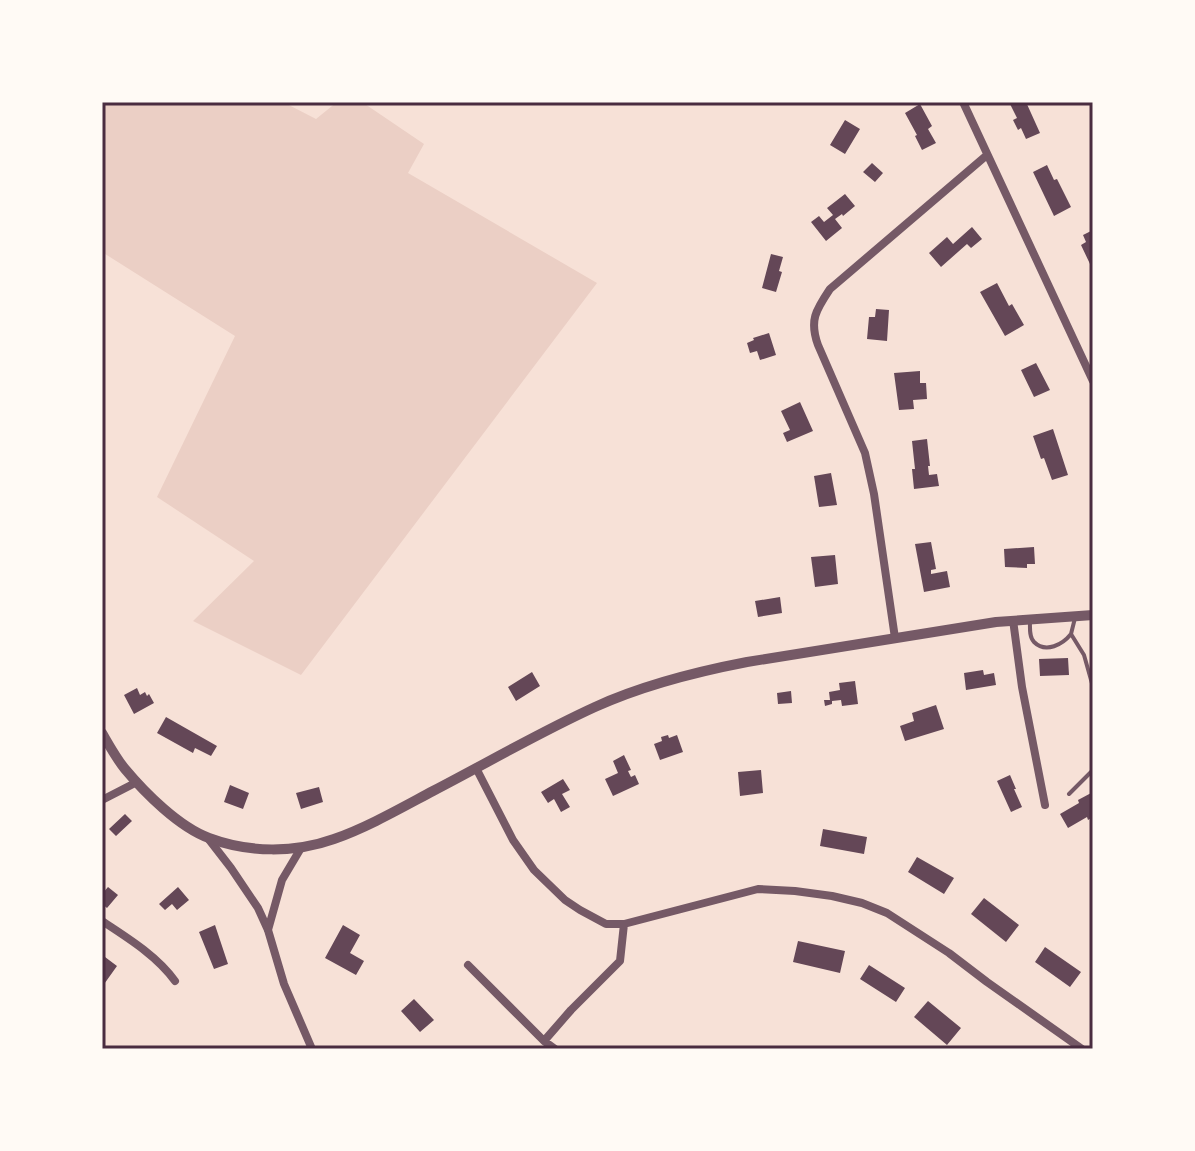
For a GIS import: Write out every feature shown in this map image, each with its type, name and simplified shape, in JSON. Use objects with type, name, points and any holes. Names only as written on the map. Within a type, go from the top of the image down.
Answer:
[{"type":"street","points":[[963,102],[1093,381]]},
{"type":"street","points":[[895,638],[865,453],[818,345],[813,331],[814,319],[818,306],[830,289],[987,155]]},
{"type":"street","points":[[102,733],[123,767],[181,822],[207,837],[235,845],[274,850],[301,848],[334,839],[374,822],[597,707],[674,679],[747,662],[895,638],[1013,620],[1093,615]]},
{"type":"street","points":[[1013,620],[1022,687],[1045,805]]},
{"type":"street","points":[[476,768],[513,840],[534,870],[565,900],[606,924],[624,924],[758,889],[795,891],[862,903],[887,913],[949,953],[1082,1049]]},
{"type":"street","points":[[102,800],[137,782]]},
{"type":"street","points":[[207,837],[258,908],[284,984],[312,1049]]},
{"type":"street","points":[[268,930],[282,880],[301,848]]},
{"type":"street","points":[[102,921],[165,967],[175,981]]},
{"type":"street","points":[[544,1041],[620,961],[624,924]]},
{"type":"street","points":[[468,965],[555,1049]]},
{"type":"lane","points":[[1030,619],[1034,643],[1049,648],[1061,645],[1071,634],[1075,616]]},
{"type":"lane","points":[[1071,634],[1084,655],[1093,687]]},
{"type":"lane","points":[[1069,794],[1093,770]]},
{"type":"shaded area","points":[[283,102],[316,119],[337,102],[362,102],[424,144],[408,173],[597,283],[301,675],[193,621],[254,561],[157,497],[235,336],[102,252],[102,104]]},
{"type":"building","points":[[1009,102],[1026,102],[1040,133],[1026,139],[1013,120],[1017,118]]},
{"type":"building","points":[[920,104],[932,126],[928,129],[936,143],[922,150],[905,113]]},
{"type":"building","points":[[845,120],[860,129],[845,154],[830,145]]},
{"type":"building","points":[[872,163],[883,173],[875,182],[863,172]]},
{"type":"building","points":[[1047,165],[1071,207],[1054,216],[1033,172]]},
{"type":"building","points":[[845,194],[855,206],[835,219],[842,228],[826,241],[811,222],[819,216],[824,222],[833,215],[827,208]]},
{"type":"building","points":[[972,227],[982,239],[971,248],[967,244],[941,267],[929,253],[947,237],[953,244]]},
{"type":"building","points":[[1093,230],[1093,262],[1090,264],[1081,245],[1086,242],[1083,235]]},
{"type":"building","points":[[771,254],[783,257],[776,292],[762,288]]},
{"type":"building","points":[[997,283],[1024,325],[1005,336],[980,292]]},
{"type":"building","points":[[876,309],[889,310],[887,341],[867,339],[869,317],[875,317]]},
{"type":"building","points":[[769,333],[776,355],[760,360],[757,351],[750,353],[747,343]]},
{"type":"building","points":[[1036,363],[1050,390],[1034,397],[1021,370]]},
{"type":"building","points":[[920,371],[920,383],[926,383],[927,399],[913,400],[914,409],[899,410],[894,373]]},
{"type":"building","points":[[800,402],[813,431],[787,442],[783,433],[790,430],[781,411]]},
{"type":"building","points":[[1053,429],[1068,475],[1052,480],[1033,436]]},
{"type":"building","points":[[927,439],[929,475],[937,474],[939,486],[914,489],[912,441]]},
{"type":"building","points":[[831,473],[837,505],[819,507],[814,476]]},
{"type":"building","points":[[931,542],[936,569],[931,570],[931,574],[947,571],[950,587],[924,592],[915,544]]},
{"type":"building","points":[[1034,547],[1035,564],[1027,564],[1027,568],[1005,567],[1004,549]]},
{"type":"building","points":[[835,555],[838,584],[815,587],[811,557]]},
{"type":"building","points":[[780,597],[782,613],[758,617],[755,601]]},
{"type":"building","points":[[1068,658],[1069,675],[1040,676],[1039,659]]},
{"type":"building","points":[[983,670],[984,675],[994,673],[996,685],[966,690],[964,673]]},
{"type":"building","points":[[532,672],[540,686],[516,701],[508,687]]},
{"type":"building","points":[[855,681],[858,704],[842,706],[841,700],[825,706],[824,700],[830,700],[829,692],[840,690],[839,683]]},
{"type":"building","points":[[137,688],[140,695],[145,692],[147,696],[149,694],[154,703],[134,714],[124,695]]},
{"type":"building","points":[[791,691],[792,703],[778,704],[777,693]]},
{"type":"building","points":[[936,705],[944,729],[905,741],[900,726],[914,721],[912,713]]},
{"type":"building","points":[[166,717],[217,746],[211,756],[195,748],[193,753],[157,733]]},
{"type":"building","points":[[668,735],[669,738],[677,735],[683,752],[660,760],[654,744]]},
{"type":"building","points":[[624,755],[631,777],[635,775],[639,784],[613,796],[605,779],[618,773],[613,761]]},
{"type":"building","points":[[761,770],[763,793],[740,796],[738,772]]},
{"type":"building","points":[[1010,775],[1022,807],[1011,812],[997,781]]},
{"type":"building","points":[[563,779],[570,790],[562,794],[570,807],[561,812],[554,799],[548,803],[541,792]]},
{"type":"building","points":[[230,785],[249,793],[243,809],[224,802]]},
{"type":"building","points":[[319,787],[323,802],[301,809],[296,793]]},
{"type":"building","points":[[1093,792],[1093,817],[1088,820],[1087,817],[1068,828],[1060,814]]},
{"type":"building","points":[[125,814],[132,821],[116,836],[109,829]]},
{"type":"building","points":[[823,829],[867,837],[864,854],[820,846]]},
{"type":"building","points":[[917,857],[954,878],[944,894],[908,872]]},
{"type":"building","points":[[108,887],[118,895],[107,908],[102,904],[102,894]]},
{"type":"building","points":[[178,887],[189,900],[177,910],[172,904],[165,910],[159,904]]},
{"type":"building","points":[[984,898],[1019,925],[1006,942],[971,914]]},
{"type":"building","points":[[215,925],[228,964],[214,969],[199,932]]},
{"type":"building","points":[[343,925],[360,935],[350,953],[364,961],[356,975],[325,958]]},
{"type":"building","points":[[798,941],[845,951],[840,973],[793,962]]},
{"type":"building","points":[[1045,947],[1081,972],[1070,987],[1035,962]]},
{"type":"building","points":[[105,957],[117,966],[102,987],[102,960]]},
{"type":"building","points":[[869,965],[905,988],[896,1002],[860,979]]},
{"type":"building","points":[[414,999],[434,1020],[420,1032],[401,1011]]},
{"type":"building","points":[[928,1001],[961,1028],[947,1045],[914,1017]]}]
